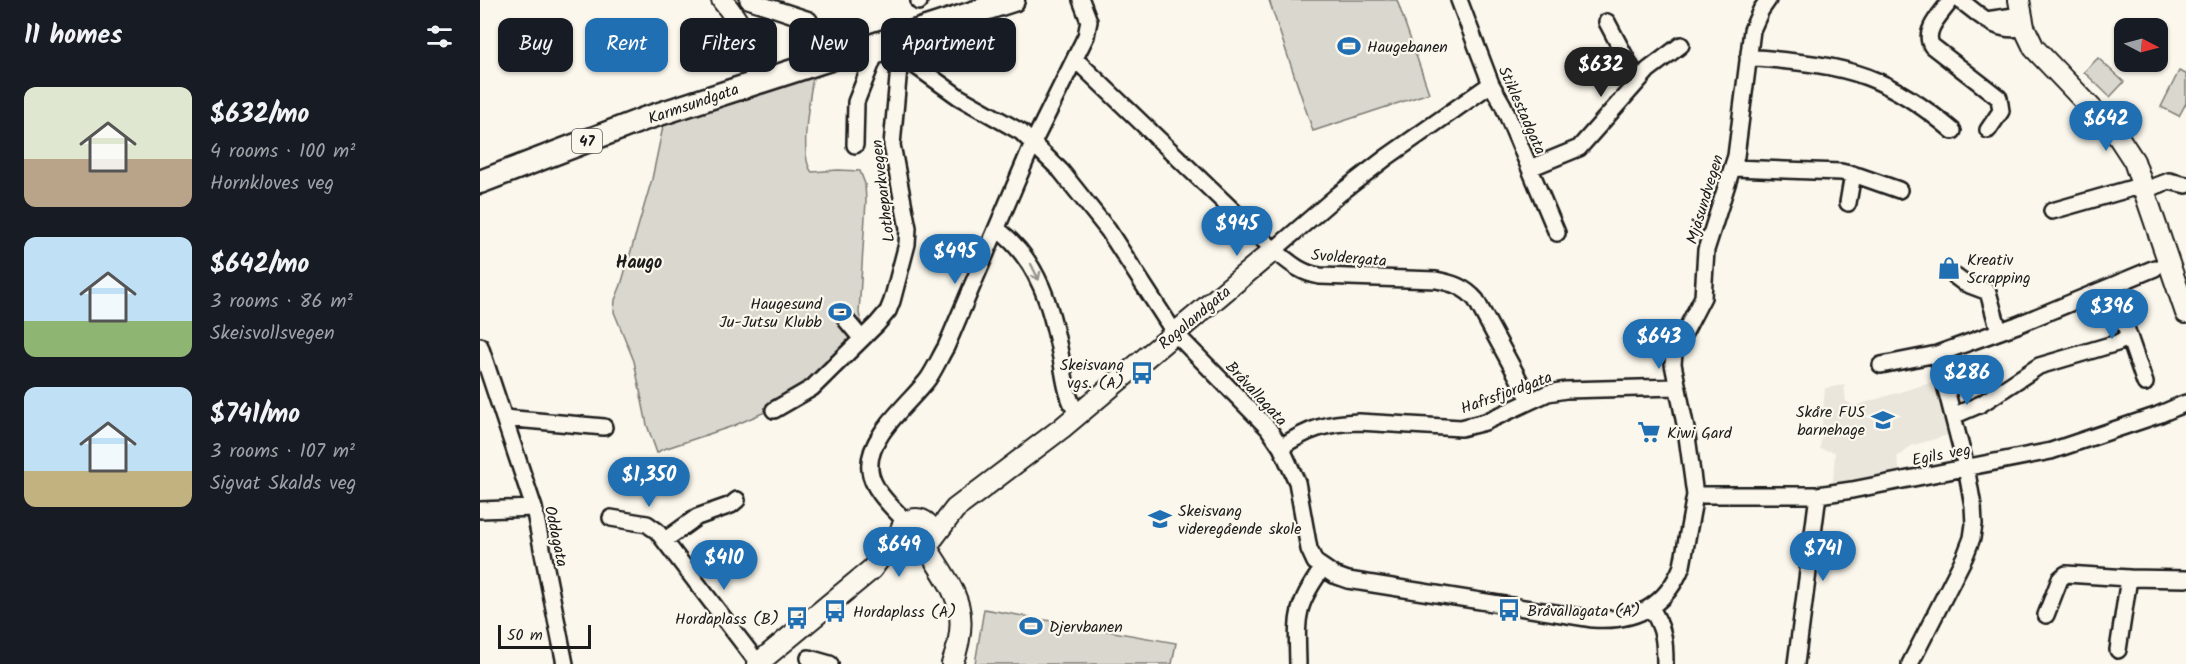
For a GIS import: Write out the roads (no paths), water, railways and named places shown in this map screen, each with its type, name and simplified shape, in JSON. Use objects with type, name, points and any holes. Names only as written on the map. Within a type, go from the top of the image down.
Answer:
[{"type":"main road","name":"Karmsundgata","points":[[480,182],[753,75],[970,0]]},
{"type":"main road","name":"Karmsundgata","points":[[480,172],[645,107],[1013,0]]},
{"type":"street","points":[[748,0],[803,18]]},
{"type":"street","points":[[952,664],[961,632],[961,616],[951,587],[915,536],[878,490],[870,469],[873,447],[880,435],[929,377],[946,347],[1034,143],[1086,36],[1089,21],[1081,0]]},
{"type":"street","name":"Stiklestadgata","points":[[1459,0],[1491,84],[1503,105],[1557,233]]},
{"type":"street","name":"Mjåsundvegen","points":[[1651,608],[1667,591],[1682,566],[1695,495],[1686,429],[1676,387],[1674,353],[1703,297],[1706,250],[1733,168],[1739,140],[1748,57],[1756,21],[1768,0]]},
{"type":"street","points":[[1951,0],[1929,30],[1928,41],[1999,98],[2001,111],[1988,130]]},
{"type":"street","points":[[1960,0],[1986,20],[2021,10],[2034,48],[2117,135],[2133,161],[2144,188],[2186,313]]},
{"type":"street","points":[[726,6],[754,56],[753,75]]},
{"type":"street","points":[[1606,22],[1638,81]]},
{"type":"street","points":[[1530,168],[1578,148],[1648,70],[1681,45]]},
{"type":"street","points":[[855,145],[856,102],[874,57],[881,54]]},
{"type":"street","points":[[1748,57],[1798,62],[1866,77],[1892,88],[1918,104],[1953,131]]},
{"type":"street","name":"Svoldergata","points":[[1075,59],[1274,250],[1298,269],[1308,274],[1436,280],[1448,282],[1469,291],[1530,400]]},
{"type":"street","name":"Lotheparkvegen","points":[[774,410],[812,388],[888,311],[902,270],[907,244],[906,219],[892,145],[899,72]]},
{"type":"street","name":"Bråvallagata","points":[[923,72],[959,97],[1021,132],[1034,143],[1061,171],[1108,230],[1174,332],[1268,428],[1281,447],[1297,482],[1309,549],[1315,562],[1322,569]]},
{"type":"street","name":"Rogalandgata","points":[[611,518],[646,524],[657,531],[758,664],[872,569],[882,555],[915,536],[945,510],[955,509],[1029,454],[1339,194],[1491,84]]},
{"type":"street","points":[[1733,168],[1853,174],[1899,190]]},
{"type":"street","points":[[1848,203],[1853,174]]},
{"type":"street","points":[[2052,211],[2169,181],[2186,185]]},
{"type":"street","points":[[997,229],[1031,263],[1039,280],[1057,337],[1067,395],[1078,415]]},
{"type":"street","points":[[1881,365],[1937,354],[2112,287],[2155,268]]},
{"type":"street","points":[[1956,277],[1964,283],[1988,292],[1999,331]]},
{"type":"street","points":[[2112,287],[2145,383]]},
{"type":"street","points":[[846,320],[861,338]]},
{"type":"street","points":[[1953,416],[1981,404],[2039,366],[2117,343],[2129,337]]},
{"type":"street","name":"Oddagata","points":[[480,346],[534,508],[566,664]]},
{"type":"street","points":[[1910,664],[1965,556],[1972,538],[1974,524],[1966,467],[1937,354]]},
{"type":"street","name":"Hafrsfjordgata","points":[[1281,447],[1301,434],[1321,426],[1359,422],[1446,428],[1475,425],[1548,393],[1566,390],[1676,387]]},
{"type":"street","name":"Egils veg","points":[[1695,495],[1818,495],[2072,445],[2186,403]]},
{"type":"street","points":[[504,418],[604,427]]},
{"type":"street","points":[[1796,664],[1818,495]]},
{"type":"street","points":[[665,540],[697,516],[731,505],[737,500]]},
{"type":"street","points":[[480,510],[534,508]]},
{"type":"street","points":[[1298,664],[1297,619],[1301,602],[1322,569],[1348,580],[1593,619],[1624,618],[1651,608],[1664,635],[1665,664]]},
{"type":"street","points":[[2046,615],[2060,579],[2066,574],[2186,579]]},
{"type":"street","points":[[2118,650],[2129,578]]},
{"type":"street","points":[[809,658],[830,664]]},
{"type":"place","name":"Haugebanen","points":[[1349,46]]},
{"type":"place","name":"Kreativ Scrapping","points":[[1949,268]]},
{"type":"place","name":"Haugesund Ju-Jutsu Klubb","points":[[840,312]]},
{"type":"place","name":"Skeisvang vgs. (A)","points":[[1142,373]]},
{"type":"place","name":"Skåre FUS barnehage","points":[[1883,420]]},
{"type":"place","name":"Kiwi Gard","points":[[1649,432]]},
{"type":"place","name":"Skeisvang videregående skole","points":[[1160,519]]},
{"type":"place","name":"Bråvallagata (A)","points":[[1509,610]]},
{"type":"place","name":"Hordaplass (A)","points":[[835,611]]},
{"type":"place","name":"Hordaplass (B)","points":[[797,618]]},
{"type":"place","name":"Djervbanen","points":[[1031,626]]},
{"type":"district","name":"Haugo","points":[[639,262]]}]
